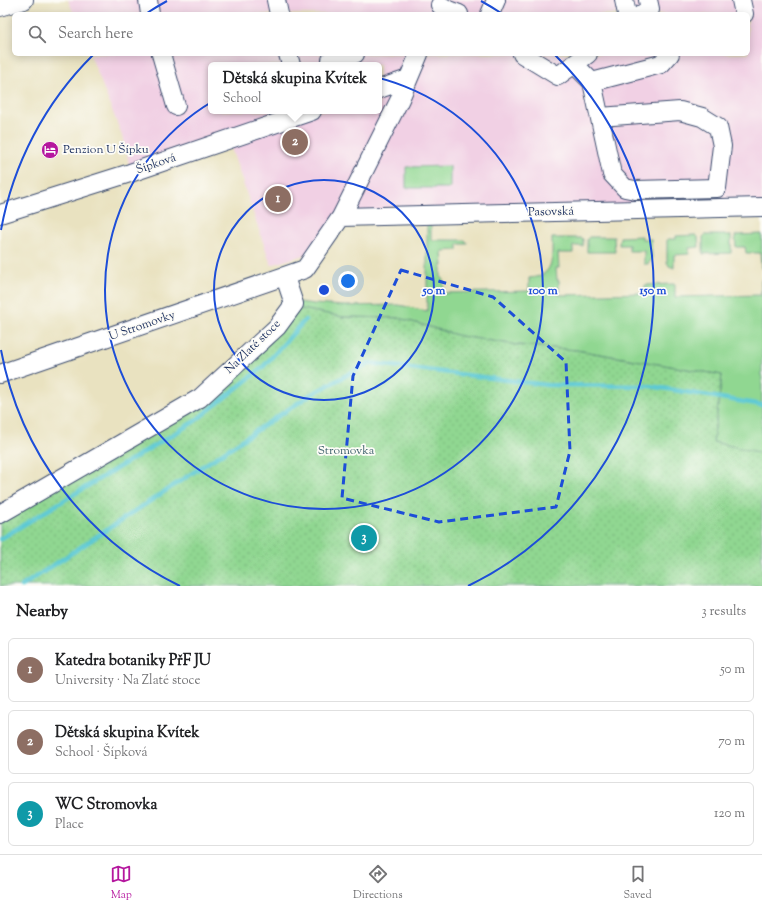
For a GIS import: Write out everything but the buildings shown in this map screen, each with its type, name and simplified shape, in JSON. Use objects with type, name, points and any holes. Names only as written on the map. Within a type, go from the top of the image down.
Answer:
[{"type":"street","points":[[0,7],[24,0]]},
{"type":"street","points":[[148,0],[150,12]]},
{"type":"street","points":[[276,0],[279,12]]},
{"type":"street","points":[[491,12],[496,0]]},
{"type":"street","points":[[624,0],[627,12]]},
{"type":"street","points":[[645,12],[650,8],[648,0]]},
{"type":"street","points":[[740,0],[743,12]]},
{"type":"street","points":[[439,6],[454,12]]},
{"type":"street","points":[[162,56],[176,106]]},
{"type":"street","points":[[331,60],[347,56]]},
{"type":"street","points":[[285,277],[305,270],[341,217],[400,99],[418,56]]},
{"type":"street","points":[[525,56],[558,76],[581,59],[592,82],[612,174],[625,188],[635,190],[718,188],[722,146],[718,127],[702,117],[680,111],[600,117]]},
{"type":"street","points":[[592,82],[661,64],[668,56]]},
{"type":"street","points":[[382,88],[408,79]]},
{"type":"street","name":"Šípková","points":[[0,214],[130,173],[303,114]]},
{"type":"street","name":"Pasovská","points":[[341,217],[762,207]]},
{"type":"street","name":"U Stromovky","points":[[0,374],[285,277]]},
{"type":"street","name":"Na Zlaté stoce","points":[[0,514],[200,398],[277,327],[294,304],[285,277]]},
{"type":"highlighted area","points":[[401,270],[493,297],[566,362],[570,451],[556,507],[439,522],[342,498],[353,376]]},
{"type":"shaded area","points":[[68,0],[762,0],[762,207],[341,217],[304,255],[271,265],[228,139],[130,173],[127,153],[121,133],[91,56],[750,56],[750,12],[73,12]]},
{"type":"green space","points":[[450,166],[450,188],[406,188],[406,167]]},
{"type":"green space","points":[[427,224],[430,224],[431,226],[431,240],[465,240],[467,242],[467,244],[458,244],[458,250],[442,251],[443,266],[441,266],[441,278],[443,278],[444,293],[529,291],[529,278],[537,277],[544,274],[548,270],[552,259],[552,238],[583,239],[583,246],[573,246],[573,253],[558,253],[559,268],[556,268],[557,280],[559,280],[559,295],[645,293],[645,285],[675,284],[675,297],[761,295],[762,280],[762,453],[713,442],[722,375],[576,350],[517,345],[460,336],[399,318],[343,317],[286,306],[285,300],[344,306],[399,305],[427,311]]},
{"type":"green space","points":[[762,234],[761,268],[760,253],[746,253],[745,247],[736,247],[735,236]]},
{"type":"green space","points":[[696,235],[698,237],[699,247],[689,248],[689,254],[674,255],[674,268],[669,266],[667,262],[667,239],[676,239],[676,236]]},
{"type":"green space","points":[[705,235],[730,235],[731,253],[703,254],[703,237]]},
{"type":"green space","points":[[642,236],[642,239],[651,239],[652,259],[648,264],[644,264],[644,251],[629,251],[629,245],[619,245],[620,237]]},
{"type":"green space","points":[[589,237],[614,237],[615,252],[587,252],[587,239]]},
{"type":"green space","name":"Stromovka","points":[[286,306],[343,317],[399,318],[460,336],[517,345],[576,350],[722,375],[713,442],[762,453],[762,586],[0,586],[0,517],[200,404]]},
{"type":"waterway","points":[[0,539],[195,421],[262,368],[305,320]]},
{"type":"waterway","points":[[22,586],[310,395],[369,363],[547,385],[650,386],[762,405]]},
{"type":"place","name":"Dětská skupina Kvítek","points":[[295,142]]},
{"type":"place","name":"Penzion U Šípku","points":[[50,150]]},
{"type":"place","name":"Katedra botaniky PřF JU","points":[[278,199]]},
{"type":"place","name":"WC Stromovka","points":[[364,538]]}]
